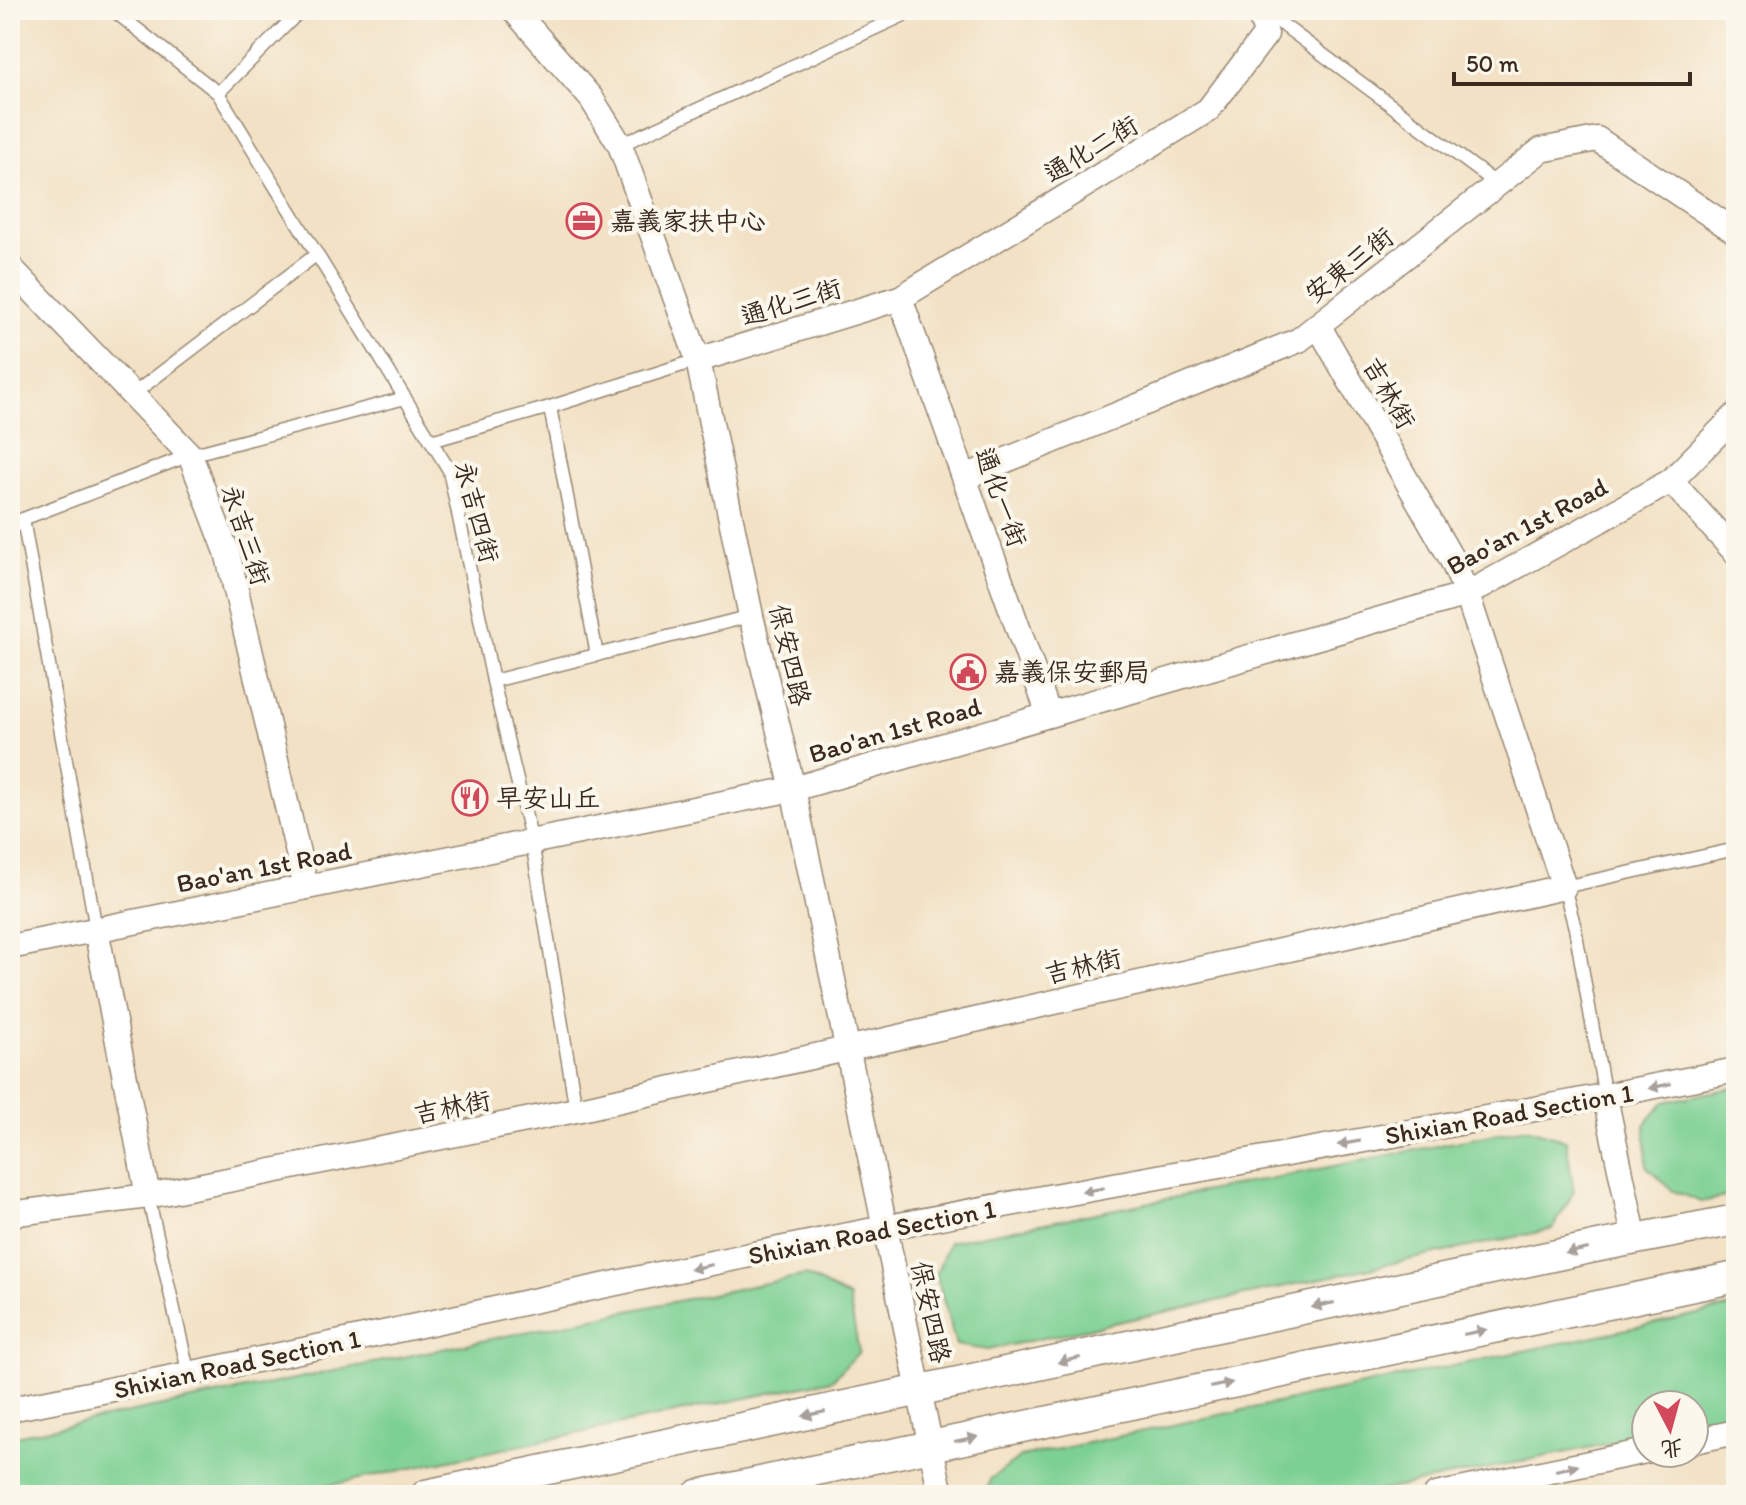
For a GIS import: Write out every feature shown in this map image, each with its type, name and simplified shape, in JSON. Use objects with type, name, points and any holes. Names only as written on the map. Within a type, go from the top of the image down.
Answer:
[{"type":"street","name":"保安四路","points":[[514,10],[591,98],[620,145],[698,360],[751,616],[793,789],[941,1495]]},
{"type":"street","name":"通化二街","points":[[900,298],[1208,110],[1266,34],[1261,10]]},
{"type":"street","name":"安東三街","points":[[965,477],[1299,340],[1541,150],[1597,139],[1736,232]]},
{"type":"street","name":"永吉三街","points":[[10,267],[190,455],[227,552],[306,887]]},
{"type":"street","name":"通化三街","points":[[698,360],[900,298]]},
{"type":"street","name":"通化一街","points":[[900,298],[1049,715]]},
{"type":"street","name":"吉林街","points":[[10,1214],[148,1196],[576,1110],[1564,887],[1467,594],[1451,558],[1318,325]]},
{"type":"street","name":"Bao'an 1st Road","points":[[10,947],[793,789],[1467,594],[1671,481],[1736,415]]},
{"type":"street","points":[[1671,481],[1736,553]]},
{"type":"street","points":[[96,929],[148,1196]]},
{"type":"street","name":"Shixian Road Section 1","points":[[10,1409],[189,1375],[884,1228],[1605,1097],[1736,1070]]},
{"type":"street","points":[[1605,1097],[1635,1240]]},
{"type":"street","points":[[426,1495],[1736,1220]]},
{"type":"street","points":[[698,1495],[1736,1277]]},
{"type":"street","points":[[1710,1438],[1736,1432]]},
{"type":"street","points":[[1436,1495],[1630,1454]]},
{"type":"lane","points":[[113,10],[218,93],[301,10]]},
{"type":"lane","points":[[620,145],[915,10]]},
{"type":"lane","points":[[1261,10],[1497,184]]},
{"type":"lane","name":"永吉四街","points":[[218,93],[449,470],[493,681],[532,842],[576,1110]]},
{"type":"lane","points":[[132,395],[317,254]]},
{"type":"lane","points":[[431,441],[698,360]]},
{"type":"lane","points":[[10,524],[190,455],[405,398]]},
{"type":"lane","points":[[550,407],[597,655]]},
{"type":"lane","points":[[23,519],[96,929]]},
{"type":"lane","points":[[493,681],[751,616]]},
{"type":"lane","points":[[1605,1097],[1575,928],[1564,887],[1736,849]]},
{"type":"lane","points":[[148,1196],[189,1375]]},
{"type":"green space","points":[[1736,1087],[1736,1195],[1701,1202],[1673,1191],[1647,1167],[1645,1124],[1664,1102]]},
{"type":"green space","points":[[1526,1128],[1566,1140],[1574,1191],[1553,1229],[987,1350],[956,1345],[936,1274],[949,1242]]},
{"type":"green space","points":[[805,1275],[849,1298],[859,1352],[832,1380],[283,1495],[10,1495],[10,1437]]},
{"type":"green space","points":[[1736,1306],[1736,1418],[1710,1424],[1710,1389],[1630,1389],[1630,1439],[1359,1495],[986,1495],[990,1479],[1021,1457]]},
{"type":"place","name":"嘉義家扶中心","points":[[584,221]]},
{"type":"place","name":"嘉義保安郵局","points":[[968,672]]},
{"type":"place","name":"早安山丘","points":[[470,798]]}]
